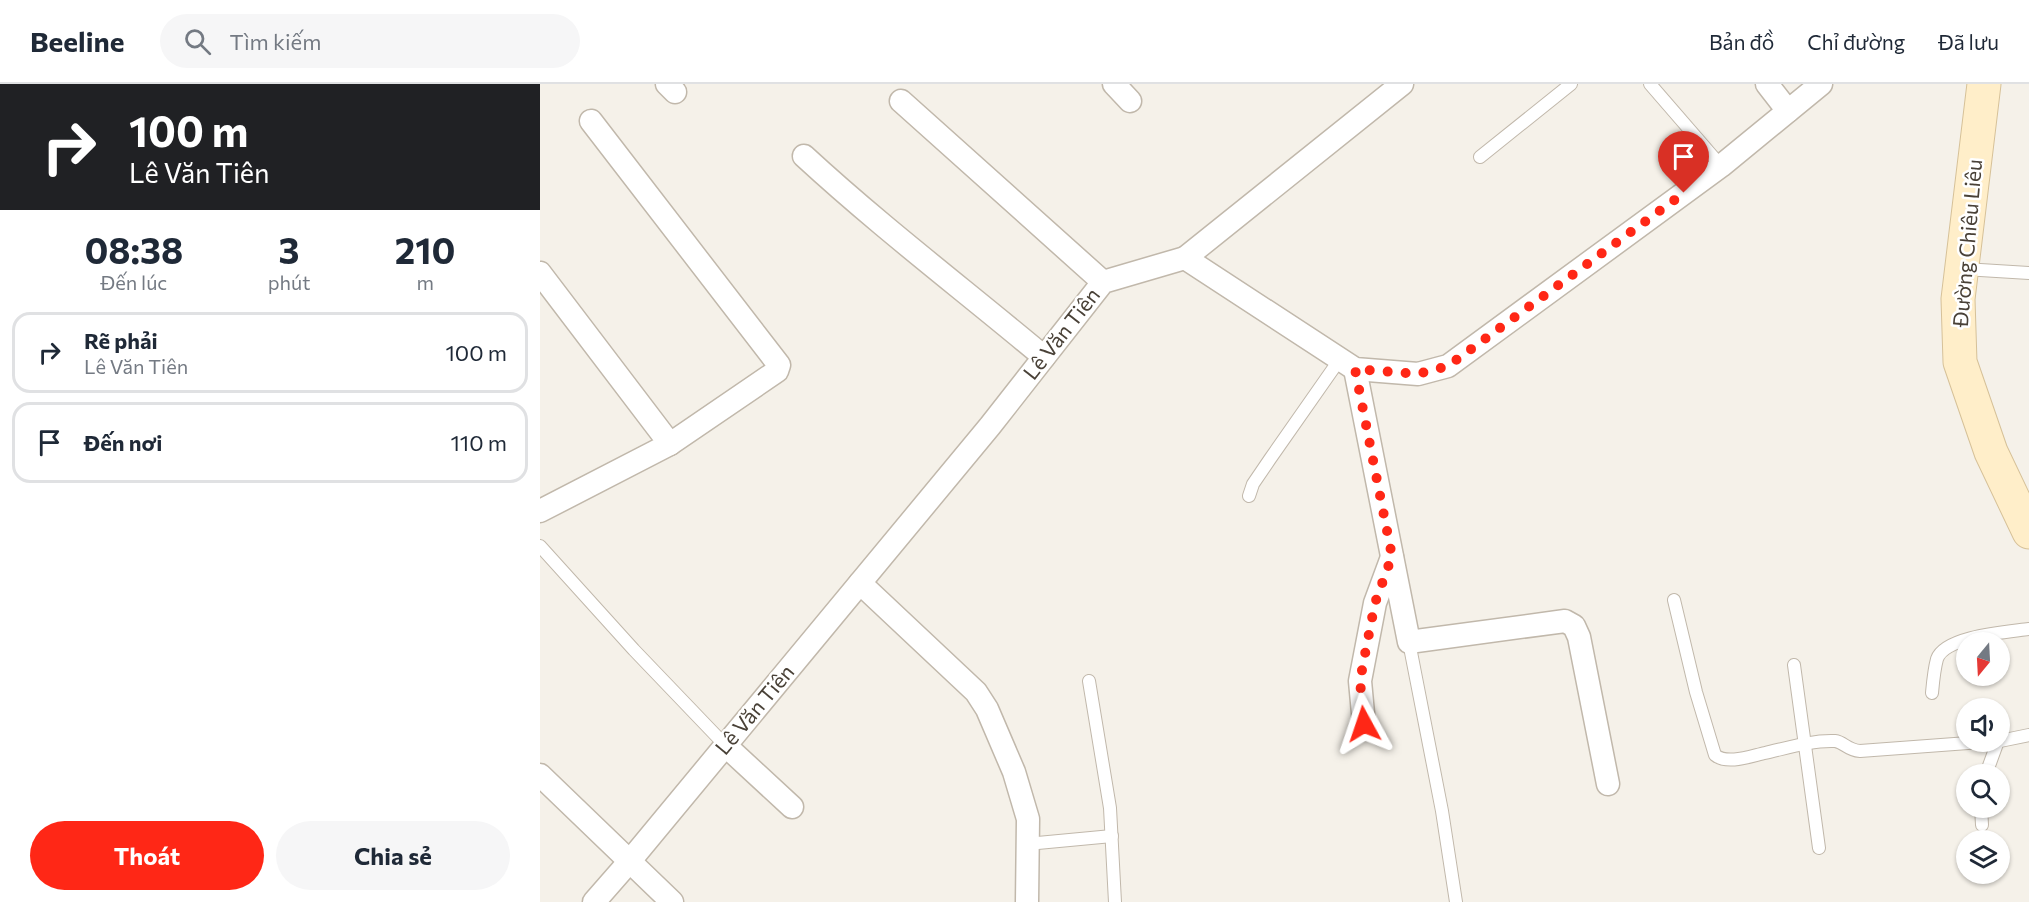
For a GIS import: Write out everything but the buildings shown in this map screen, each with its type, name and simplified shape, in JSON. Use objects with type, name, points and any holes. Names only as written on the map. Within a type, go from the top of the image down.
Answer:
[{"type":"street","points":[[1114,84],[1130,102]]},
{"type":"street","points":[[1402,84],[1185,258],[1347,364],[1418,374],[1448,366],[1721,166],[1821,84]]},
{"type":"street","points":[[1767,84],[1788,111]]},
{"type":"street","name":"Đường Chiêu Liêu","points":[[1984,84],[1958,298],[1960,362],[1991,452],[2029,532]]},
{"type":"street","points":[[902,101],[1103,282]]},
{"type":"street","points":[[540,511],[670,444],[777,371],[779,365],[591,121]]},
{"type":"street","points":[[804,156],[848,197],[1044,357]]},
{"type":"street","name":"Lê Văn Tiên","points":[[594,902],[990,426],[1103,282],[1185,258]]},
{"type":"street","points":[[540,273],[670,444]]},
{"type":"street","points":[[1347,364],[1392,556],[1409,642],[1565,621],[1574,626],[1580,637],[1608,784]]},
{"type":"street","points":[[1364,724],[1360,681],[1375,603],[1392,556]]},
{"type":"street","points":[[860,584],[976,692],[987,709],[1014,771],[1028,819],[1027,902]]},
{"type":"street","points":[[726,746],[792,807]]},
{"type":"street","points":[[540,775],[672,902]]},
{"type":"lane","points":[[1480,157],[1571,84]]},
{"type":"lane","points":[[1650,84],[1721,166]]},
{"type":"lane","points":[[1963,268],[2029,273]]},
{"type":"lane","points":[[1249,496],[1253,484],[1270,459],[1347,364]]},
{"type":"lane","points":[[540,546],[634,650],[726,746]]},
{"type":"lane","points":[[1674,600],[1696,692],[1715,756],[1719,759],[1744,757],[1805,744],[1836,741],[1851,750],[1860,751],[1956,744]]},
{"type":"lane","points":[[1932,693],[1937,659],[1940,654],[1965,638],[2029,629]]},
{"type":"lane","points":[[1409,642],[1442,811],[1456,902]]},
{"type":"lane","points":[[1794,665],[1818,848]]},
{"type":"lane","points":[[1089,681],[1110,808],[1115,902]]},
{"type":"lane","points":[[2010,739],[2029,735]]},
{"type":"lane","points":[[1982,818],[1982,825]]},
{"type":"lane","points":[[1027,844],[1112,836]]},
{"type":"route","points":[[1364,724],[1360,681],[1375,603],[1392,556],[1355,369],[1418,374],[1448,366],[1684,193]]}]
